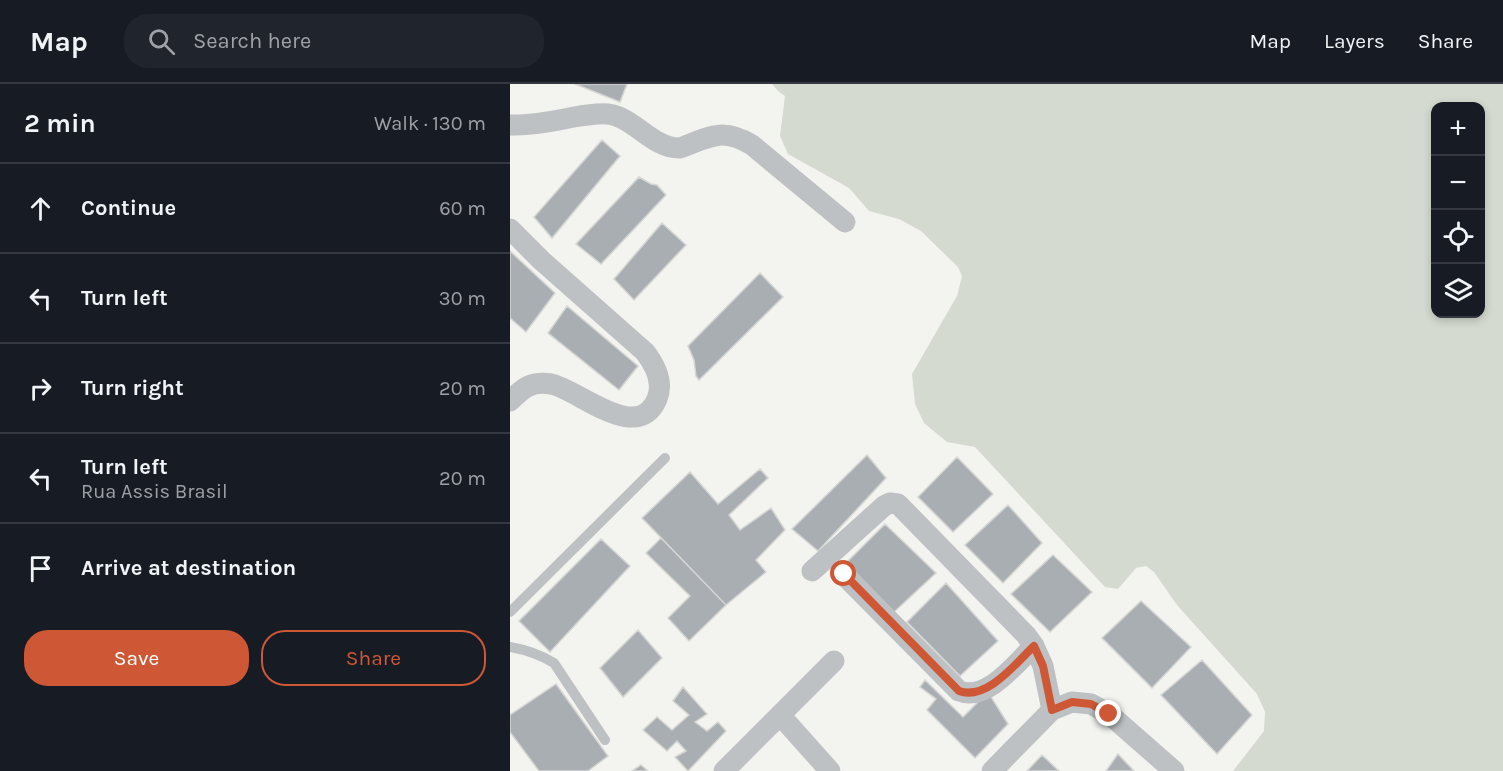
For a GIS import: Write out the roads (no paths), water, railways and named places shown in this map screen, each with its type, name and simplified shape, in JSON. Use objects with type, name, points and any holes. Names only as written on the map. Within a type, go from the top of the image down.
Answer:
[{"type":"street","points":[[510,125],[611,114],[646,135],[674,148],[716,135],[728,134],[752,145],[845,222]]},
{"type":"street","points":[[510,230],[645,352],[658,374],[660,390],[656,401],[648,411],[639,416],[626,417],[610,414],[551,384],[536,384],[523,388],[510,401]]},
{"type":"street","points":[[812,571],[884,506],[890,503],[898,504],[1026,635],[1043,666],[1052,710]]},
{"type":"street","points":[[844,574],[959,691],[967,694],[990,687],[1034,646]]},
{"type":"street","points":[[724,771],[834,661]]},
{"type":"street","points":[[992,771],[1052,710],[1072,702],[1091,704],[1109,714],[1174,771]]},
{"type":"street","points":[[780,715],[830,771]]},
{"type":"lane","points":[[510,612],[665,458]]},
{"type":"lane","points":[[510,647],[529,650],[554,663],[605,740]]}]
